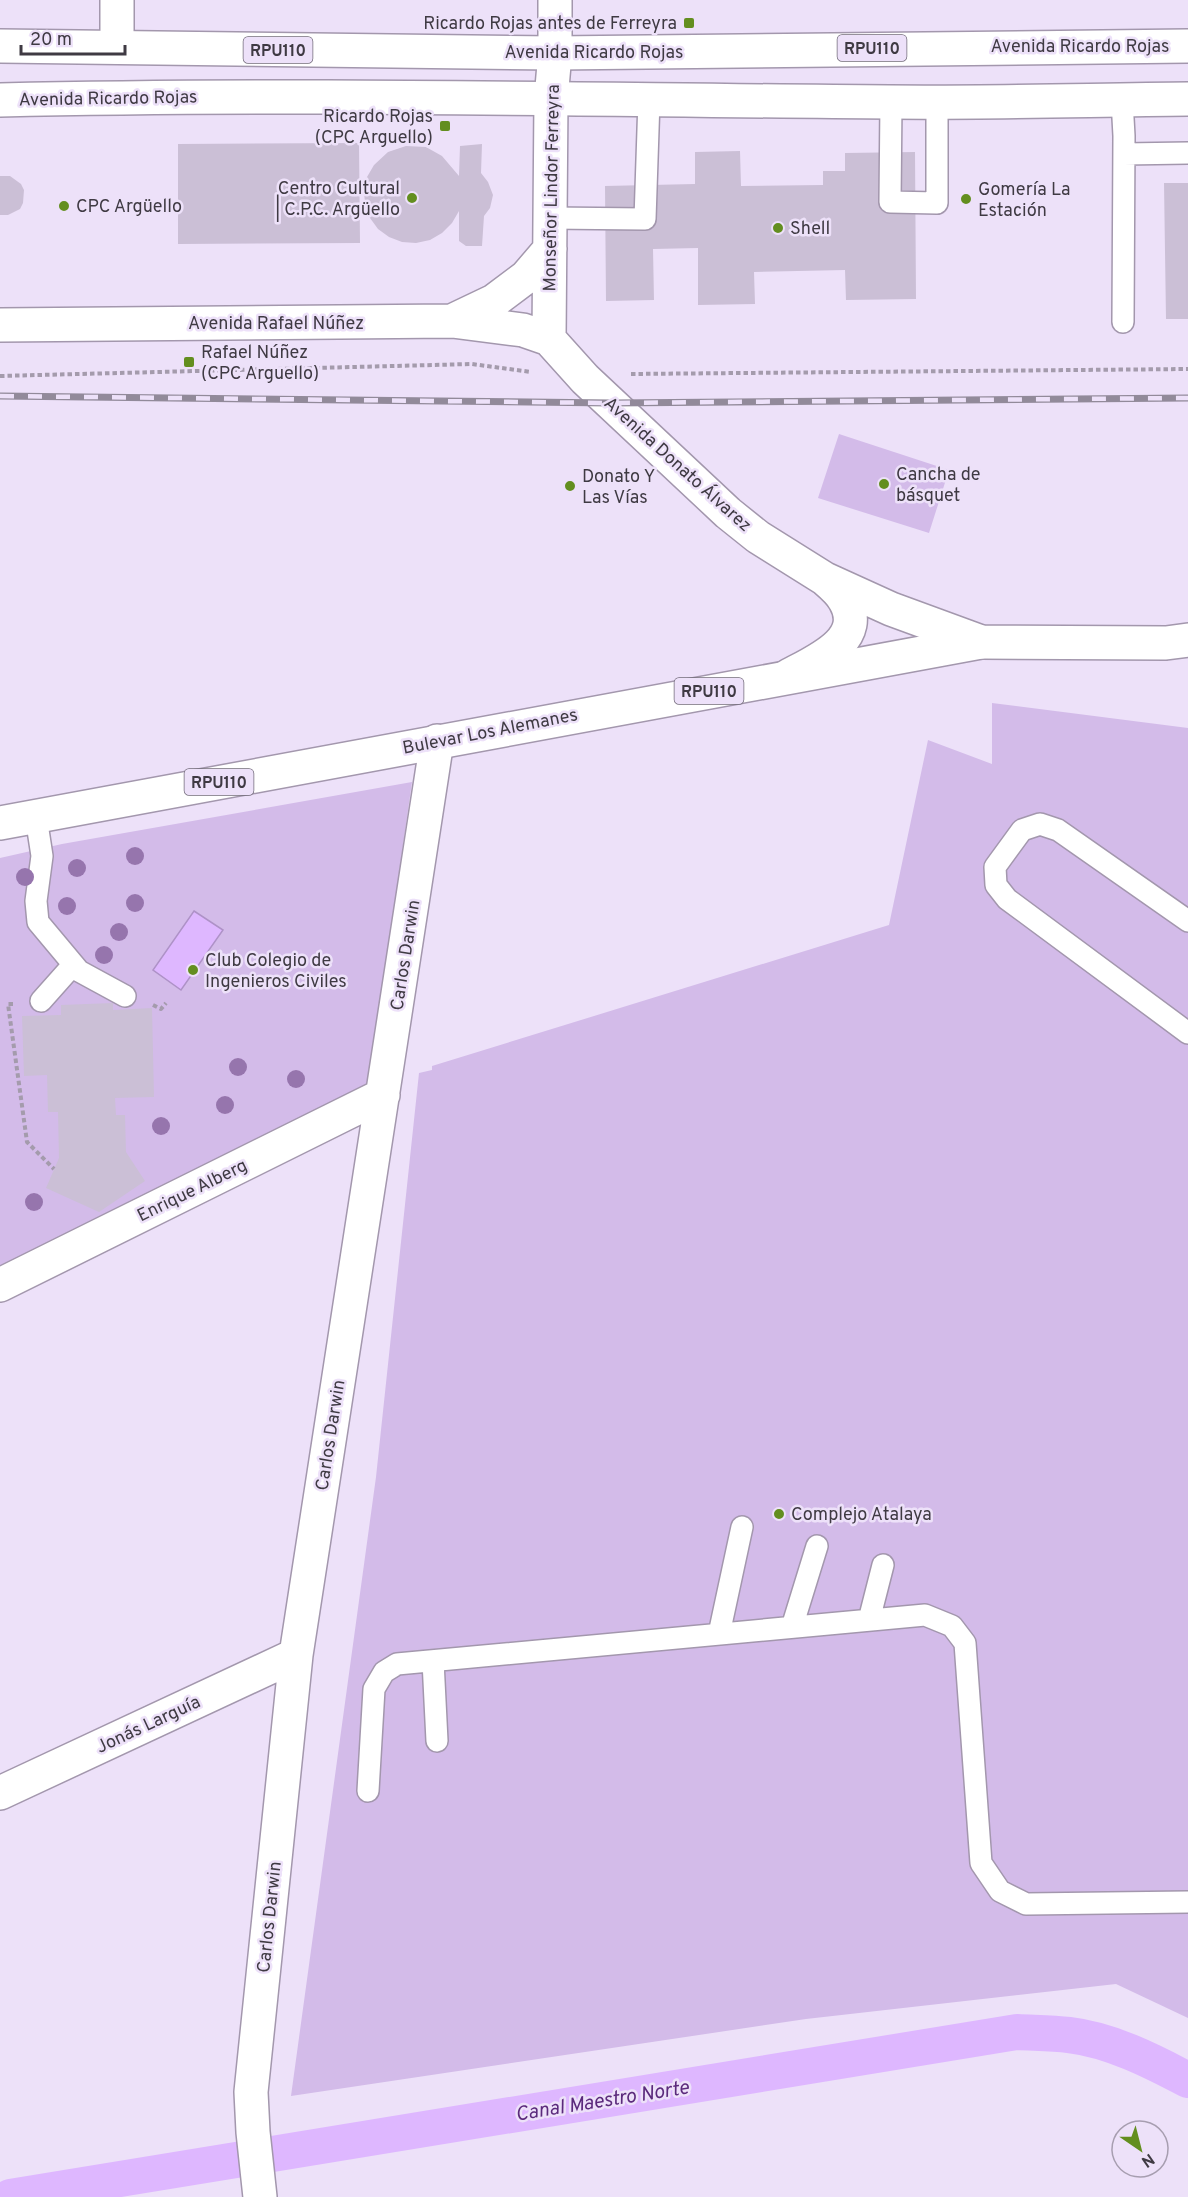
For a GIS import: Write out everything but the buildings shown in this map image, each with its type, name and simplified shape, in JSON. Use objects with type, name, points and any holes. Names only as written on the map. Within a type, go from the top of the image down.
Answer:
[{"type":"main road","points":[[117,0],[117,47]]},
{"type":"main road","name":"Monseñor Lindor Ferreyra","points":[[549,339],[551,99],[555,53],[555,0]]},
{"type":"main road","name":"Avenida Ricardo Rojas","points":[[0,46],[555,53],[1188,46]]},
{"type":"main road","name":"Avenida Ricardo Rojas","points":[[0,100],[120,97],[891,102],[1188,99]]},
{"type":"main road","points":[[452,321],[494,301],[526,277],[550,234]]},
{"type":"main road","name":"Avenida Rafael Núñez","points":[[0,325],[452,321],[523,330],[549,339]]},
{"type":"main road","name":"Avenida Donato Álvarez","points":[[549,339],[585,379],[728,513],[758,537],[825,579],[891,609],[981,642],[1181,644]]},
{"type":"main road","points":[[788,676],[830,652],[846,637],[850,628],[851,619],[844,598],[825,579]]},
{"type":"main road","name":"Bulevar Los Alemanes","points":[[0,824],[437,741],[981,642]]},
{"type":"main road","name":"Carlos Darwin","points":[[260,2197],[251,2092],[296,1655],[437,741]]},
{"type":"main road","name":"Enrique Alberg","points":[[0,1285],[383,1095]]},
{"type":"main road","name":"Jonás Larguía","points":[[0,1793],[296,1655]]},
{"type":"lane","points":[[550,234],[645,219],[648,100]]},
{"type":"lane","points":[[1122,100],[1123,322]]},
{"type":"lane","points":[[891,102],[890,202],[937,203],[938,102]]},
{"type":"lane","points":[[1124,154],[1188,153]]},
{"type":"lane","points":[[36,817],[42,856],[36,901],[38,922],[79,971],[125,996]]},
{"type":"lane","points":[[1188,921],[1058,830],[1040,824],[1022,830],[995,867],[996,885],[1007,899],[1188,1033]]},
{"type":"lane","points":[[41,1001],[73,965]]},
{"type":"lane","points":[[719,1634],[742,1527]]},
{"type":"lane","points":[[792,1627],[817,1546]]},
{"type":"lane","points":[[869,1620],[883,1565]]},
{"type":"lane","points":[[368,1791],[374,1689],[384,1672],[397,1664],[925,1615],[952,1626],[965,1643],[981,1863],[1000,1891],[1026,1904],[1188,1902]]},
{"type":"lane","points":[[433,1661],[437,1741]]},
{"type":"path","points":[[41,1001],[8,1004],[27,1142],[54,1169]]},
{"type":"shaded area","name":"Cancha de básquet","points":[[839,434],[949,470],[929,533],[818,498]]},
{"type":"shaded area","name":"Complejo Atalaya","points":[[992,703],[1188,728],[1188,2018],[1116,1984],[806,2019],[291,2096],[376,1477],[419,1073],[432,1070],[432,1066],[889,925],[928,740],[992,764]]},
{"type":"shaded area","name":"Club Colegio de Ingenieros Civiles","points":[[412,782],[369,1083],[0,1266],[0,858],[62,844]]},
{"type":"shaded area","points":[[194,911],[223,930],[181,990],[153,970]]},
{"type":"waterway","name":"Canal Maestro Norte","points":[[10,2197],[1017,2032],[1069,2035],[1100,2041],[1146,2059],[1188,2080]]},
{"type":"railway","points":[[0,396],[611,403],[1188,398]]},
{"type":"place","name":"Ricardo Rojas antes de Ferreyra","points":[[689,23]]},
{"type":"place","name":"Ricardo Rojas (CPC Arguello)","points":[[445,126]]},
{"type":"place","name":"Centro Cultural | C.P.C. Argüello","points":[[412,198]]},
{"type":"place","name":"Gomería La Estación","points":[[966,199]]},
{"type":"place","name":"CPC Argüello","points":[[64,206]]},
{"type":"place","name":"Shell","points":[[778,228]]},
{"type":"place","name":"Rafael Núñez (CPC Arguello)","points":[[189,362]]},
{"type":"place","name":"Cancha de básquet","points":[[884,484]]},
{"type":"place","name":"Donato Y Las Vías","points":[[570,486]]},
{"type":"place","name":"Club Colegio de Ingenieros Civiles","points":[[193,970]]},
{"type":"place","name":"Complejo Atalaya","points":[[779,1514]]}]
